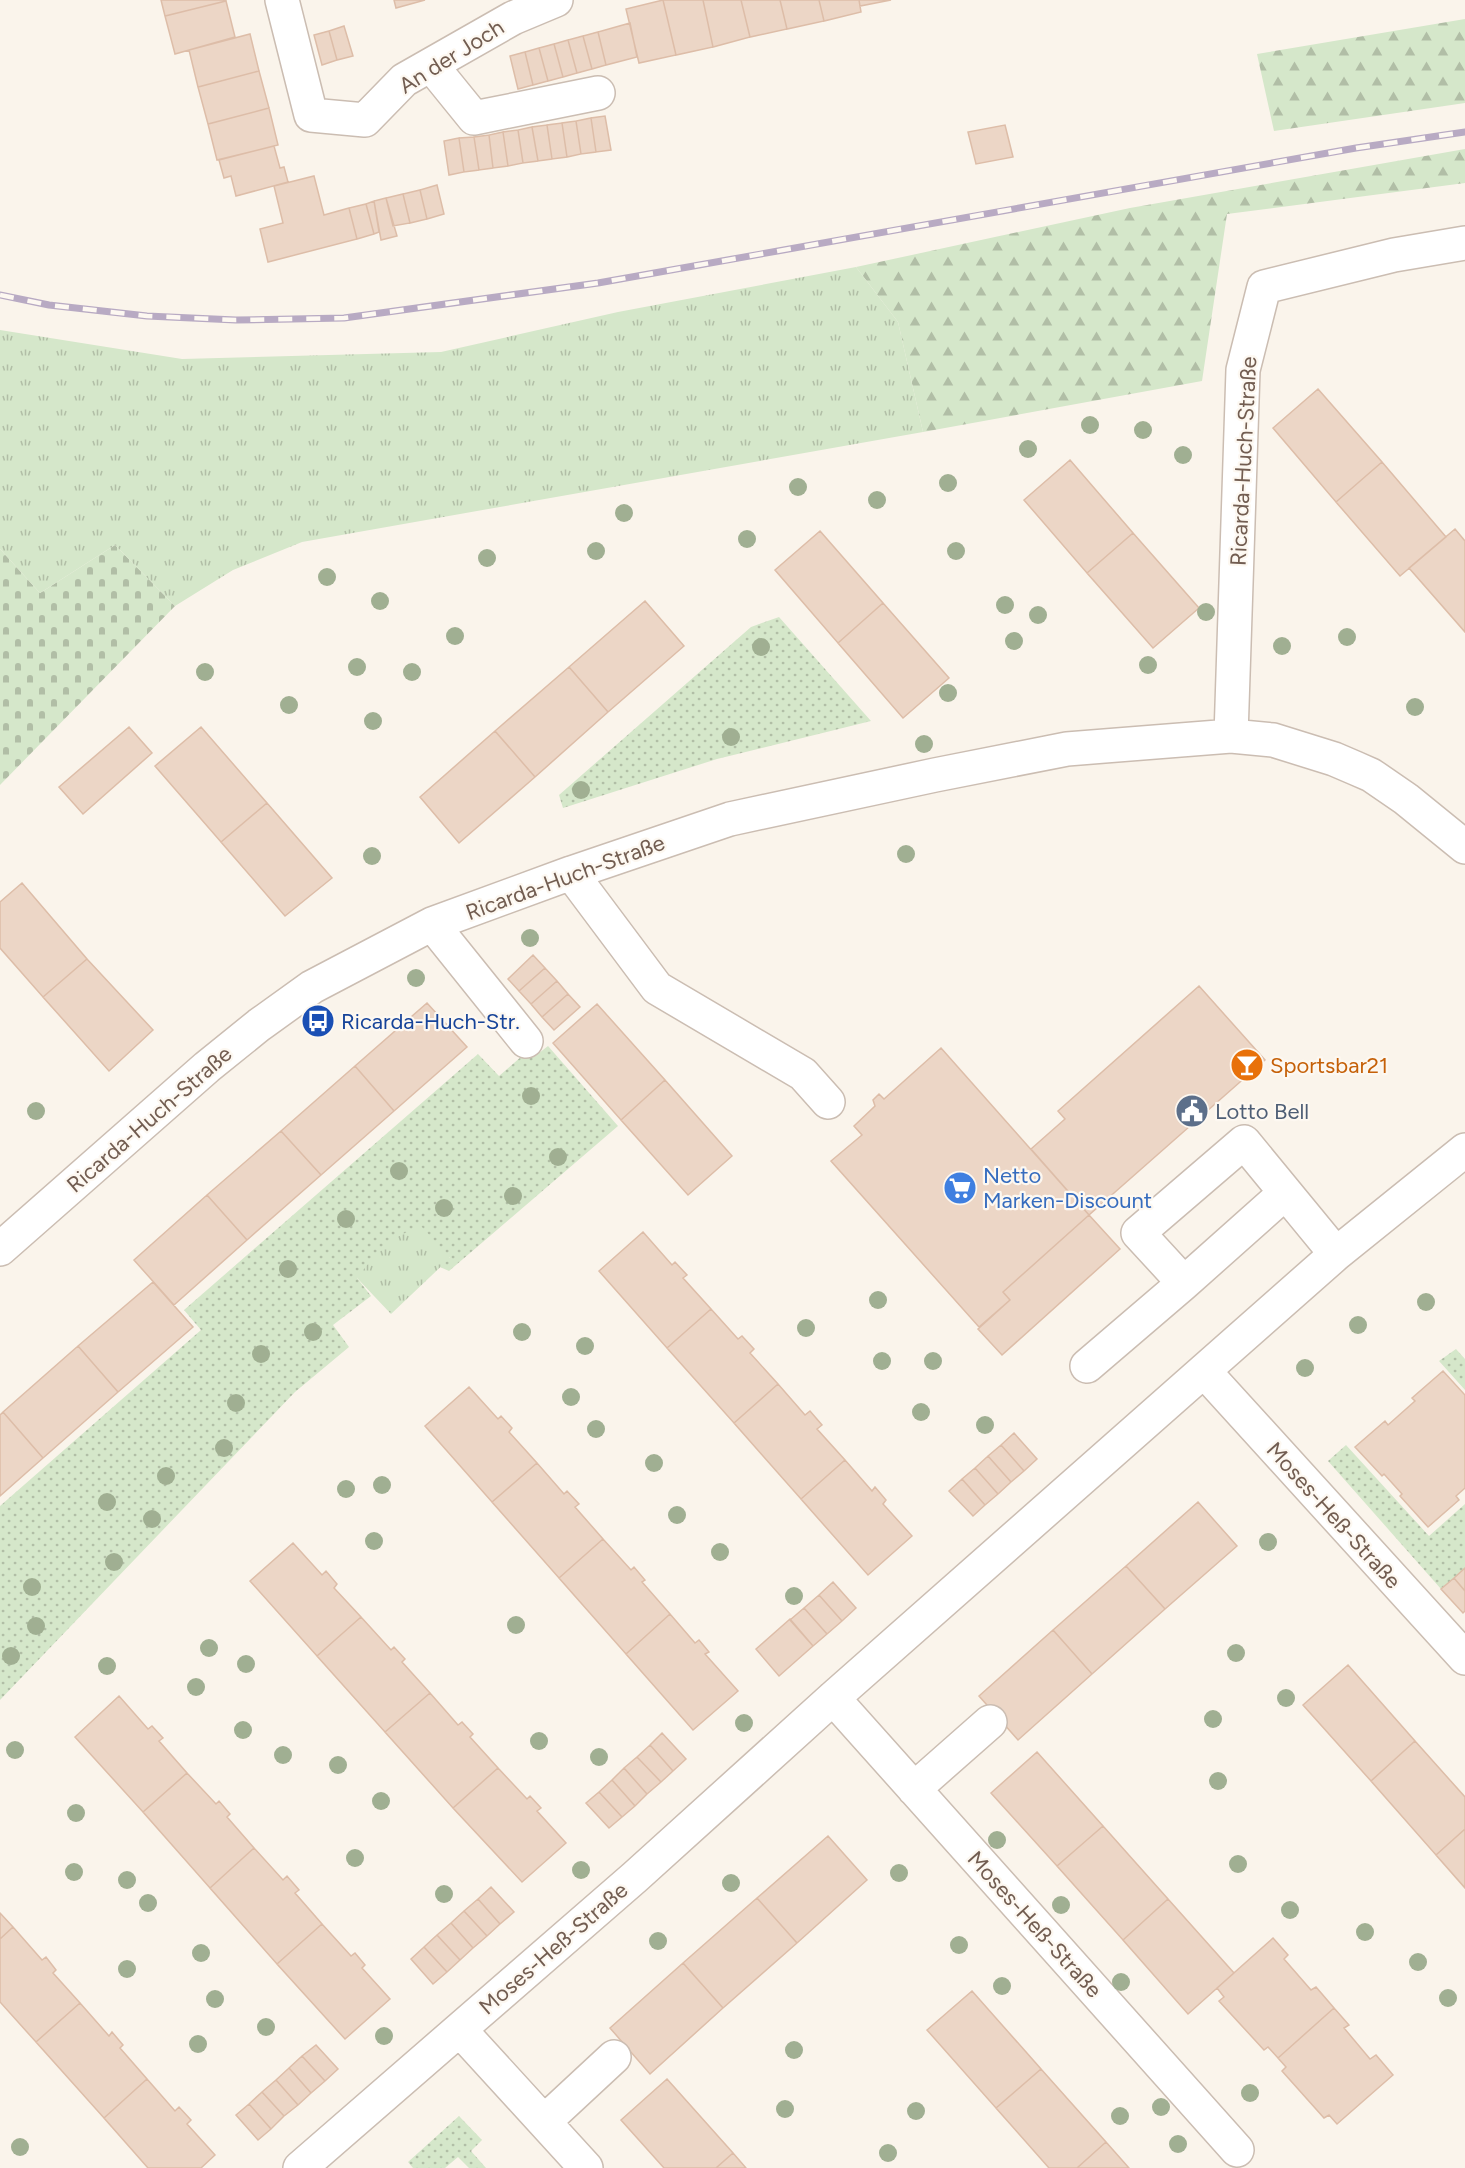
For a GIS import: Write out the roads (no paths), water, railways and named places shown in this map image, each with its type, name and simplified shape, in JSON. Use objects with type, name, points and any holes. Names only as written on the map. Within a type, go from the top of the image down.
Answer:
[{"type":"street","name":"An der Joch","points":[[282,0],[311,115],[365,120],[404,80],[431,65],[511,9],[556,0]]},
{"type":"street","points":[[431,65],[474,118],[598,93]]},
{"type":"street","name":"Ricarda-Huch-Straße","points":[[1231,736],[1243,370],[1264,287],[1394,255],[1465,243]]},
{"type":"street","name":"Ricarda-Huch-Straße","points":[[0,1249],[207,1067],[259,1024],[312,987],[432,924],[730,819],[1067,749],[1231,736],[1273,740],[1334,759],[1371,775],[1406,799],[1465,847]]},
{"type":"street","points":[[572,873],[657,988],[803,1074],[828,1102]]},
{"type":"street","points":[[432,924],[526,1041]]},
{"type":"street","points":[[1184,1283],[1138,1233],[1244,1142],[1336,1254]]},
{"type":"street","name":"Moses-Heß-Straße","points":[[300,2168],[635,1877],[833,1698],[1336,1254],[1465,1150]]},
{"type":"street","points":[[1087,1366],[1285,1193]]},
{"type":"street","name":"Moses-Heß-Straße","points":[[1203,1371],[1462,1648]]},
{"type":"street","name":"Moses-Heß-Straße","points":[[833,1698],[1237,2150]]},
{"type":"street","points":[[914,1789],[990,1722]]},
{"type":"street","name":"Moses-Heß-Straße","points":[[460,2030],[586,2168]]},
{"type":"street","points":[[544,2122],[614,2057]]},
{"type":"railway","points":[[0,295],[49,305],[147,316],[236,320],[344,318],[598,283],[1356,148],[1465,132]]},
{"type":"place","name":"Ricarda-Huch-Str.","points":[[318,1021]]},
{"type":"place","name":"Sportsbar21","points":[[1247,1065]]},
{"type":"place","name":"Lotto Bell","points":[[1192,1111]]},
{"type":"place","name":"Netto Marken-Discount","points":[[960,1188]]}]
